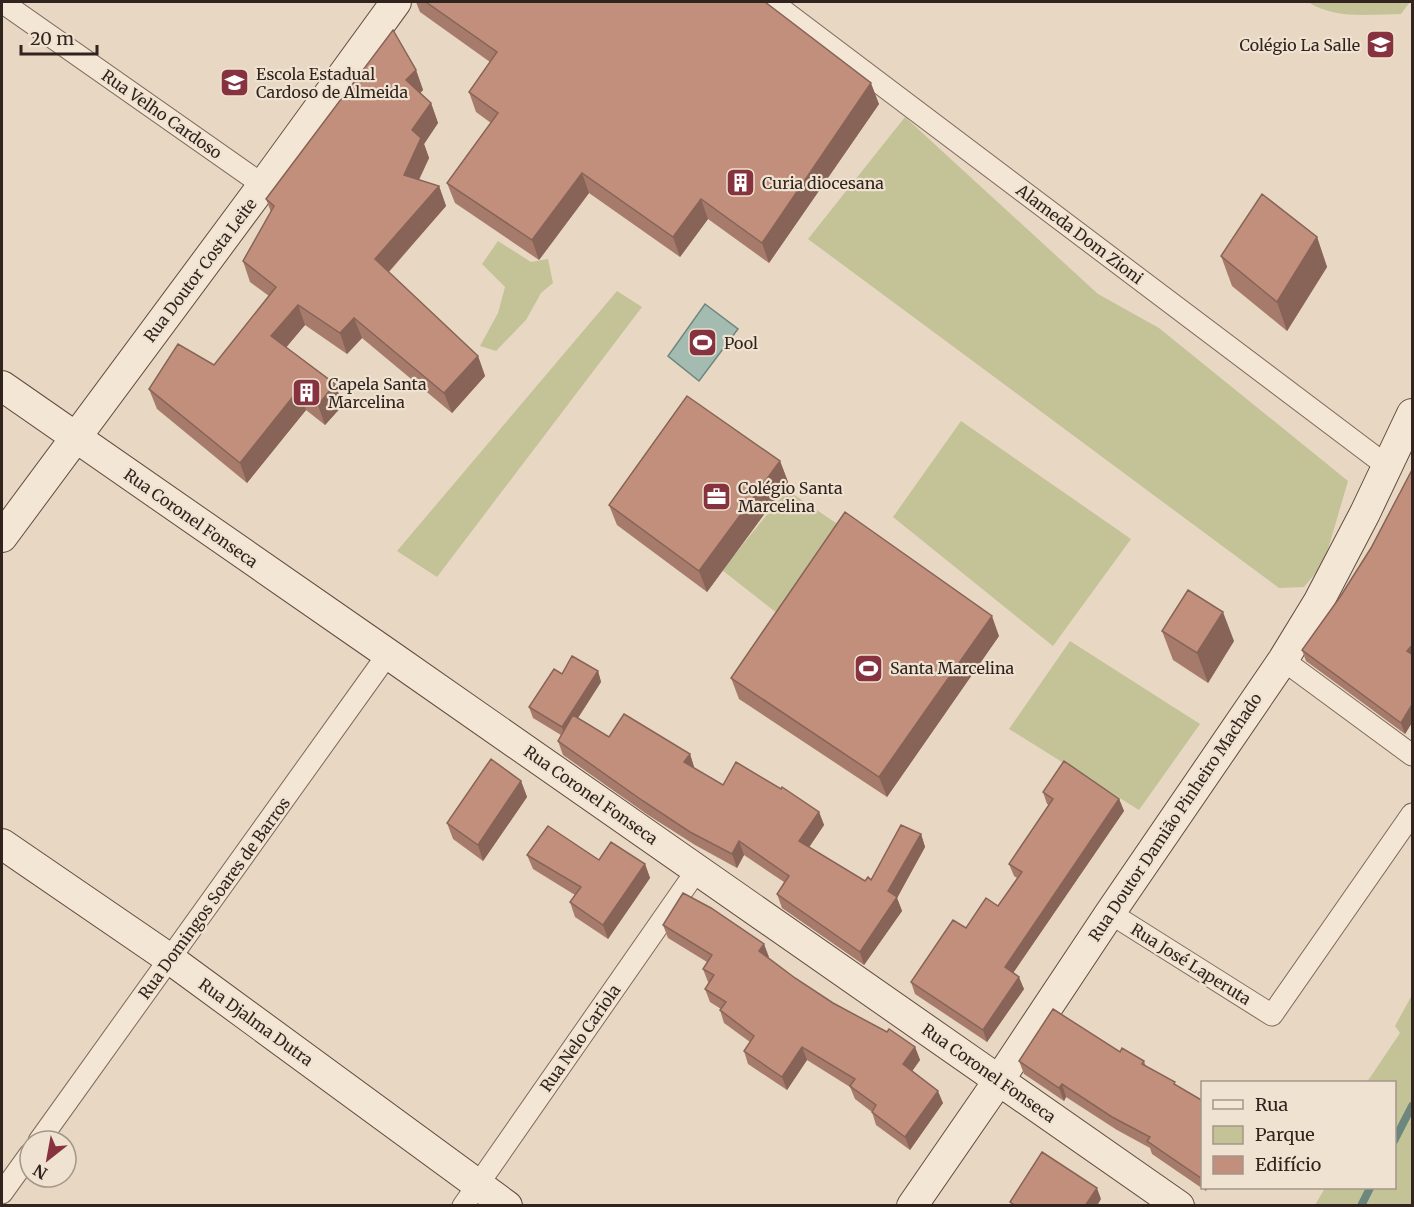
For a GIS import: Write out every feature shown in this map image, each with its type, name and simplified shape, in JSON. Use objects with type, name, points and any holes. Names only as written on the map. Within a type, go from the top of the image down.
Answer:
[{"type":"street","name":"Rua Velho Cardoso","points":[[2,2],[263,185]]},
{"type":"street","name":"Rua Doutor Costa Leite","points":[[2,537],[396,2]]},
{"type":"street","name":"Alameda Dom Zioni","points":[[772,2],[1387,466]]},
{"type":"street","name":"Rua Coronel Fonseca","points":[[2,386],[1179,1206]]},
{"type":"street","name":"Rua Doutor Damião Pinheiro Machado","points":[[912,1206],[1283,660],[1319,601],[1413,414]]},
{"type":"street","name":"Rua Domingos Soares de Barros","points":[[48,1129],[388,654]]},
{"type":"street","points":[[1283,660],[1413,755]]},
{"type":"street","name":"Rua José Laperuta","points":[[1110,913],[1272,1015],[1413,814]]},
{"type":"street","name":"Rua Djalma Dutra","points":[[2,844],[170,959],[470,1195],[507,1206]]},
{"type":"street","name":"Rua Nelo Cariola","points":[[470,1195],[697,870]]},
{"type":"street","points":[[2,1193],[18,1171]]},
{"type":"green space","points":[[1308,2],[1410,2],[1401,14],[1365,15],[1342,14],[1319,8]]},
{"type":"green space","points":[[905,117],[1098,294],[1159,328],[1348,481],[1324,563],[1304,587],[1279,588],[808,239]]},
{"type":"green space","points":[[498,241],[531,262],[548,259],[553,283],[541,293],[526,320],[496,351],[480,346],[498,313],[505,287],[482,264]]},
{"type":"green space","points":[[617,291],[642,307],[437,577],[397,551]]},
{"type":"green space","points":[[961,421],[1131,539],[1053,646],[893,517]]},
{"type":"green space","points":[[787,490],[842,527],[778,614],[722,570]]},
{"type":"green space","points":[[1070,641],[1200,724],[1139,810],[1009,729]]},
{"type":"green space","points":[[1412,995],[1412,1205],[1315,1205],[1324,1189],[1396,1189],[1396,1081],[1368,1081],[1400,1033],[1395,1026]]},
{"type":"shaded area","name":"Pool","points":[[705,304],[738,329],[699,381],[668,356]]},
{"type":"building","name":"Curia diocesana","points":[[426,2],[765,2],[871,83],[762,243],[701,199],[673,237],[582,173],[532,240],[447,183],[498,113],[469,92],[497,52]]},
{"type":"building","points":[[393,30],[416,70],[406,80],[431,103],[412,130],[421,138],[404,175],[439,186],[375,259],[478,356],[444,393],[354,318],[340,333],[298,305],[271,336],[335,384],[318,405],[299,389],[240,463],[149,389],[178,344],[214,365],[276,287],[243,261],[274,206],[266,199]]},
{"type":"building","points":[[1262,194],[1317,237],[1277,302],[1221,256]]},
{"type":"building","points":[[687,396],[780,461],[699,571],[609,505]]},
{"type":"building","points":[[1413,468],[1413,644],[1407,651],[1413,655],[1413,703],[1401,723],[1302,650],[1371,548]]},
{"type":"building","name":"Santa Marcelina","points":[[845,512],[992,616],[879,777],[731,678]]},
{"type":"building","points":[[1188,590],[1223,612],[1197,653],[1162,631]]},
{"type":"building","points":[[572,656],[598,671],[562,727],[529,707],[554,669],[562,674]]},
{"type":"building","points":[[624,714],[690,754],[684,762],[723,785],[736,762],[781,789],[782,787],[819,812],[799,841],[865,881],[868,877],[871,880],[901,825],[921,834],[888,891],[897,897],[860,952],[777,894],[789,876],[739,841],[732,854],[690,832],[558,741],[573,715],[609,737]]},
{"type":"building","points":[[491,759],[521,781],[478,845],[447,823]]},
{"type":"building","points":[[1064,761],[1119,799],[1005,967],[1019,977],[983,1030],[911,982],[953,920],[966,928],[986,898],[998,906],[1022,872],[1009,864],[1053,799],[1043,792]]},
{"type":"building","points":[[548,826],[599,860],[611,842],[645,864],[603,925],[570,902],[581,887],[527,855]]},
{"type":"building","points":[[683,893],[711,908],[764,944],[759,951],[795,978],[833,1003],[887,1032],[889,1029],[915,1047],[903,1064],[938,1091],[905,1137],[872,1112],[876,1105],[850,1086],[855,1079],[802,1047],[782,1077],[744,1051],[754,1036],[720,1010],[726,1002],[705,989],[714,975],[703,969],[712,955],[663,925]]},
{"type":"building","points":[[1053,1009],[1120,1052],[1122,1048],[1144,1061],[1142,1064],[1201,1100],[1201,1178],[1147,1141],[1150,1137],[1112,1117],[1062,1084],[1059,1088],[1019,1061]]},
{"type":"building","points":[[1042,1152],[1097,1188],[1085,1206],[1016,1206],[1010,1202]]},
{"type":"waterway","points":[[1396,1137],[1412,1106]]},
{"type":"waterway","points":[[1361,1206],[1370,1189]]},
{"type":"place","name":"Colégio La Salle","points":[[1381,45]]},
{"type":"place","name":"Escola Estadual Cardoso de Almeida","points":[[235,83]]},
{"type":"place","name":"Curia diocesana","points":[[741,183]]},
{"type":"place","name":"Pool","points":[[703,343]]},
{"type":"place","name":"Capela Santa Marcelina","points":[[307,393]]},
{"type":"place","name":"Colégio Santa Marcelina","points":[[717,497]]},
{"type":"place","name":"Santa Marcelina","points":[[869,668]]}]
